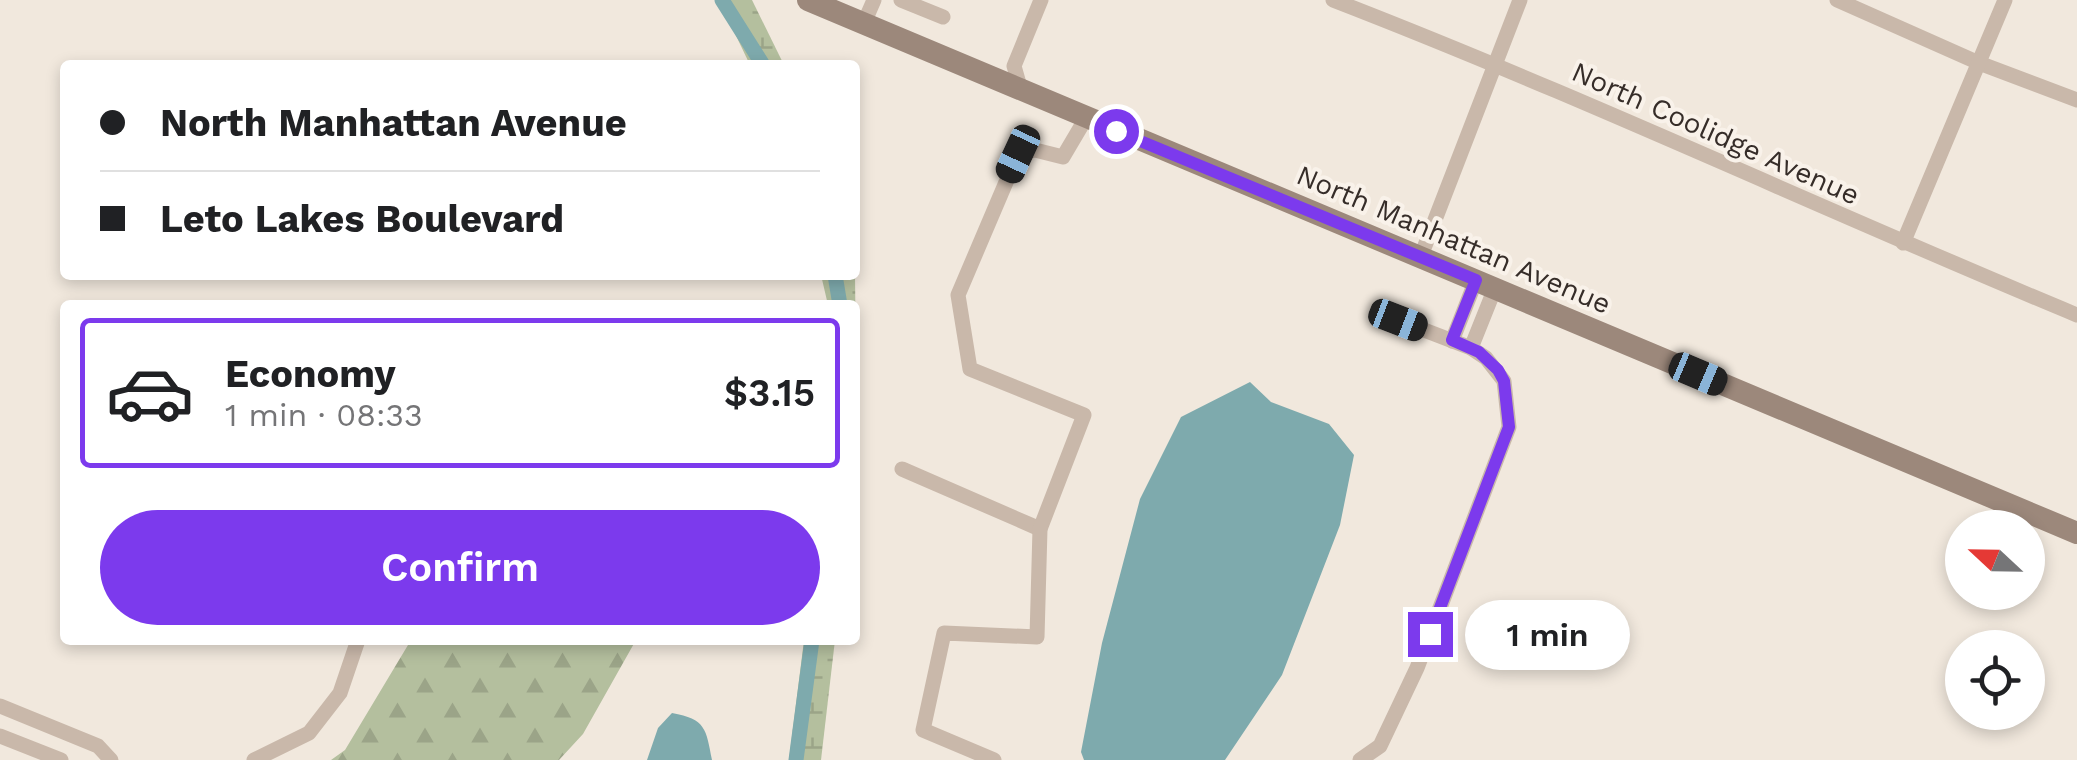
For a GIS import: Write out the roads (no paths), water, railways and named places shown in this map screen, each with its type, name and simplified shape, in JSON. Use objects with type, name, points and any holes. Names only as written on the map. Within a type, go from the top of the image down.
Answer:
[{"type":"street","name":"North Manhattan Avenue","points":[[808,0],[2077,533]]},
{"type":"street","points":[[864,23],[874,0]]},
{"type":"street","points":[[902,0],[944,17]]},
{"type":"street","points":[[1020,87],[1014,66],[1040,0]]},
{"type":"street","name":"North Coolidge Avenue","points":[[1333,0],[1496,63],[1903,243],[2077,315]]},
{"type":"street","points":[[1420,256],[1520,0]]},
{"type":"street","points":[[1837,0],[1979,63],[2077,100]]},
{"type":"street","points":[[1903,243],[2005,0]]},
{"type":"street","points":[[994,760],[923,730],[944,633],[1038,637],[1040,529],[1084,415],[970,369],[958,295],[1018,154],[1035,150],[1063,157],[1086,118]]},
{"type":"street","points":[[1452,340],[1485,284]]},
{"type":"street","points":[[1471,348],[1485,284]]},
{"type":"street","points":[[1360,760],[1380,746],[1418,668],[1509,427],[1504,381],[1486,358],[1471,348],[1398,320]]},
{"type":"street","points":[[902,469],[1040,529]]},
{"type":"street","points":[[254,760],[309,733],[340,693],[356,645]]},
{"type":"street","points":[[0,706],[98,746],[111,760]]},
{"type":"street","points":[[0,736],[61,760]]},
{"type":"water","points":[[1250,382],[1271,402],[1329,424],[1354,455],[1340,525],[1282,675],[1225,760],[1084,760],[1081,752],[1102,643],[1140,499],[1181,417]]},
{"type":"water","points":[[672,713],[698,722],[708,740],[712,760],[647,760],[658,728]]},
{"type":"waterway","points":[[722,0],[760,60]]},
{"type":"waterway","points":[[836,280],[839,300]]},
{"type":"waterway","points":[[796,760],[811,645]]}]
